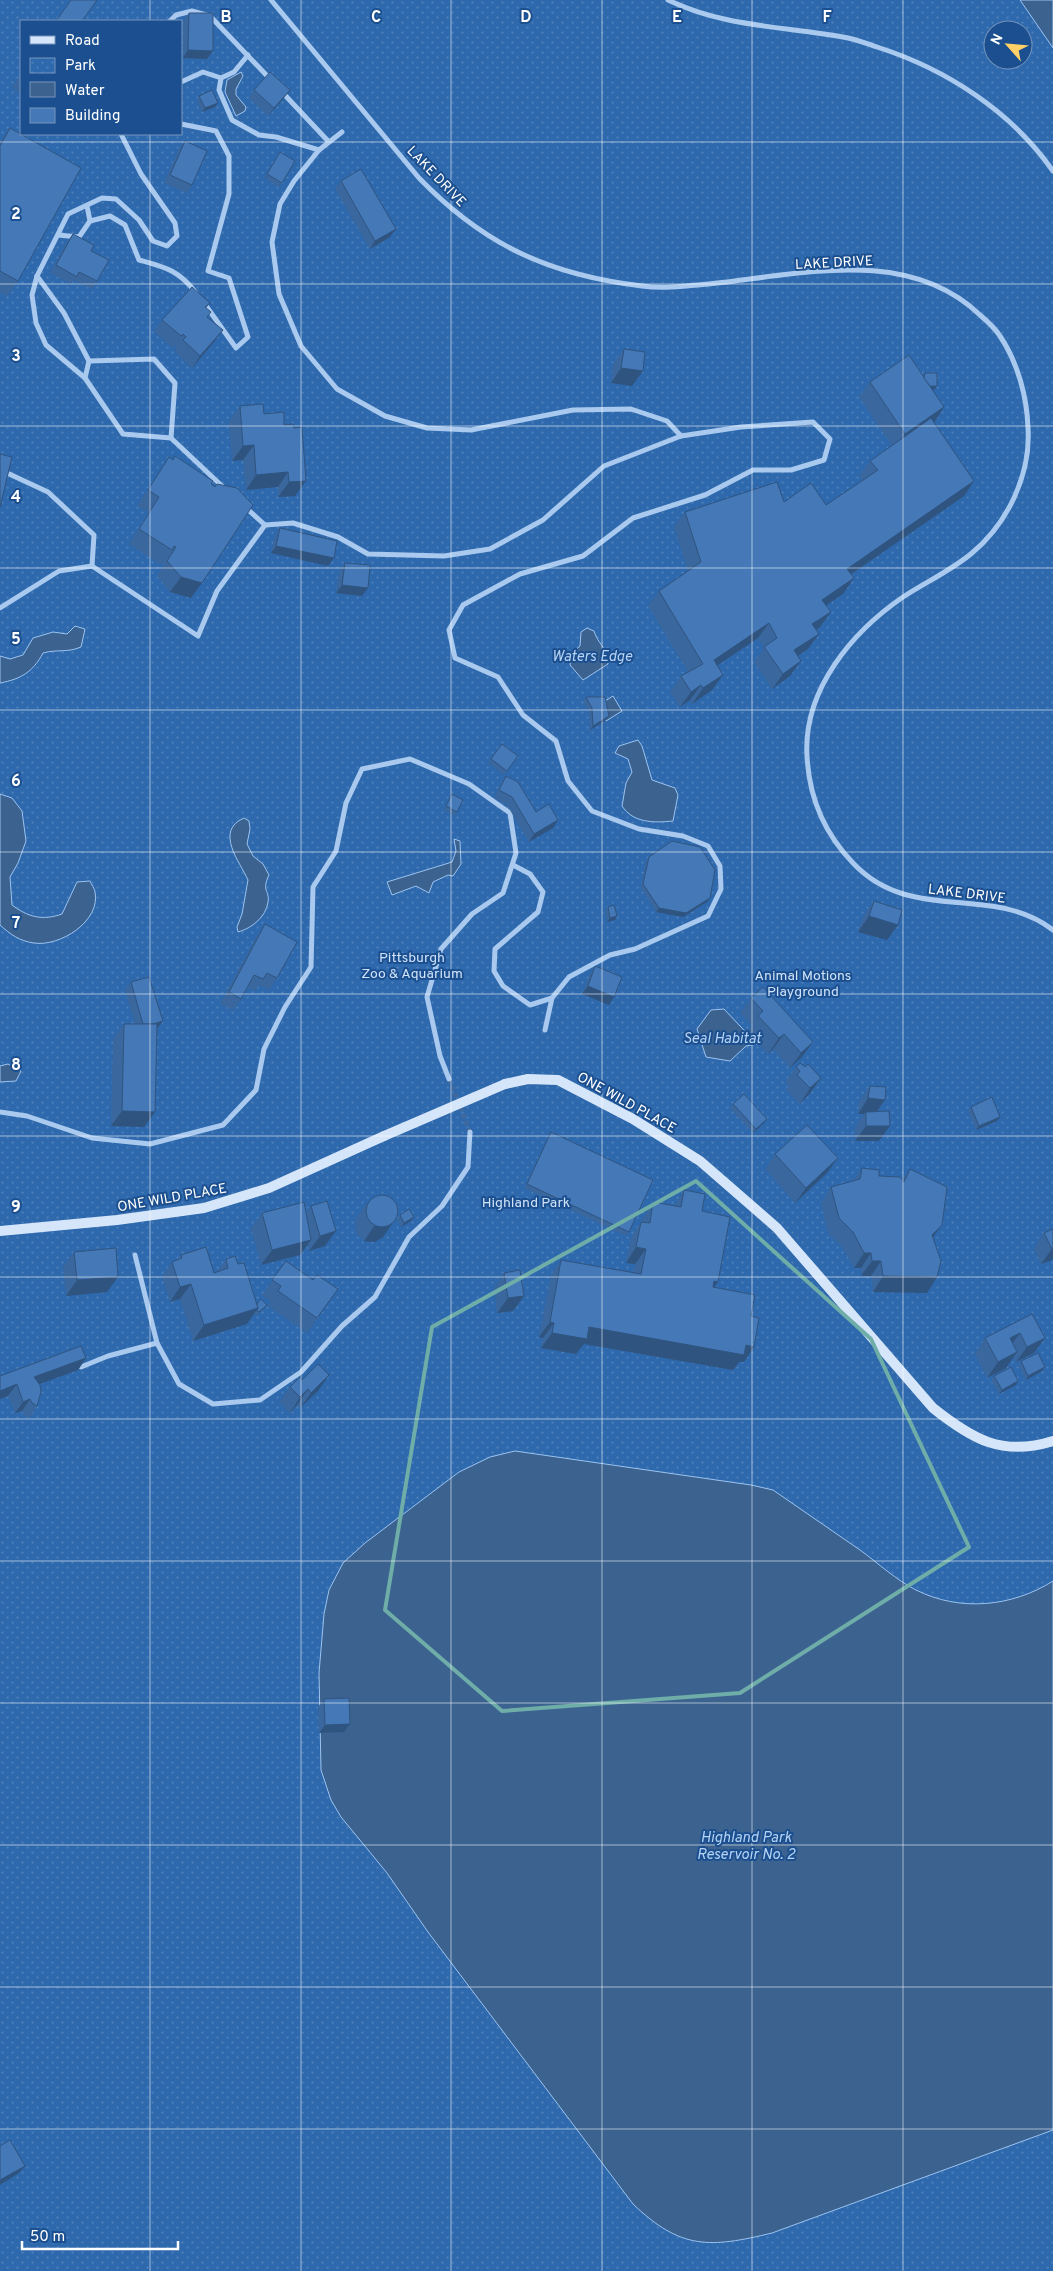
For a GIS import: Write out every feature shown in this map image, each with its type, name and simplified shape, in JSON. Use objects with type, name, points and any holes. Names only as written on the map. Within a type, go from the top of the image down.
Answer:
[{"type":"main road","name":"ONE WILD PLACE","points":[[0,1231],[116,1220],[204,1208],[269,1188],[505,1084],[528,1079],[558,1080],[633,1119],[680,1147],[726,1182],[777,1228],[933,1408],[961,1431],[982,1441],[1005,1447],[1020,1448],[1053,1441]]},
{"type":"street","name":"LAKE DRIVE","points":[[272,0],[419,178],[463,218],[497,242],[524,256],[570,273],[643,286],[700,284],[820,272],[883,271],[917,277],[945,288],[967,302],[1000,336],[1014,365],[1027,406],[1029,438],[1025,472],[1018,489],[1001,520],[975,550],[875,619],[856,637],[832,668],[812,713],[806,746],[808,775],[815,805],[828,830],[854,864],[874,880],[894,891],[918,899],[945,903],[996,906],[1022,913],[1053,930]]},
{"type":"street","points":[[668,0],[696,12],[740,24],[850,38],[905,56],[961,84],[1004,117],[1041,155],[1053,171]]},
{"type":"street","points":[[171,20],[176,14],[192,11],[210,16],[274,83]]},
{"type":"street","points":[[182,82],[203,72],[222,78],[234,72],[248,55]]},
{"type":"street","points":[[222,78],[219,90],[232,120],[259,135],[276,137],[318,150]]},
{"type":"street","points":[[280,90],[328,141]]},
{"type":"street","points":[[58,235],[79,237],[90,221],[110,216],[125,225],[138,260],[170,268],[190,285],[236,348],[248,337],[229,278],[208,270],[229,194],[229,156],[216,132],[182,124]]},
{"type":"street","points":[[342,132],[318,150],[294,181],[280,204],[272,242],[279,294],[301,346],[337,389],[385,416],[427,428],[471,430],[573,410],[631,409],[667,421],[681,436]]},
{"type":"street","points":[[122,135],[141,174],[175,223],[177,236],[167,246],[153,241],[139,220],[116,199],[102,198],[68,214],[37,276],[32,295],[36,323],[46,346],[85,378],[123,434],[171,438],[229,492]]},
{"type":"street","points":[[87,206],[90,221]]},
{"type":"street","points":[[37,276],[64,313],[89,361],[85,378]]},
{"type":"street","points":[[89,361],[154,359],[176,383],[171,438]]},
{"type":"street","points":[[243,505],[265,525],[293,523],[338,537],[368,554],[444,556],[490,549],[543,520],[604,466],[681,436],[741,427],[813,422],[830,439],[824,460],[791,470],[753,470],[705,495],[633,518],[583,556],[520,574],[463,605],[448,630],[455,658],[498,678],[523,715],[556,741],[568,780],[592,811],[639,829],[683,836],[708,846],[720,866],[721,889],[708,916],[635,950],[610,955],[569,977],[552,998],[545,1030]]},
{"type":"street","points":[[6,473],[48,492],[94,535],[92,566]]},
{"type":"street","points":[[0,608],[59,571],[92,566],[198,636],[217,591],[265,525]]},
{"type":"street","points":[[0,1112],[27,1116],[92,1138],[150,1144],[223,1125],[256,1090],[264,1049],[285,1007],[311,967],[313,887],[336,851],[346,803],[362,769],[410,759],[469,784],[510,813],[516,853],[502,893],[472,914],[441,949],[427,997],[440,1056],[449,1079]]},
{"type":"street","points":[[513,864],[530,874],[543,892],[538,912],[495,949],[494,972],[504,986],[530,1005],[552,998]]},
{"type":"street","points":[[135,1255],[157,1343],[179,1384],[213,1404],[260,1400],[301,1372],[342,1326],[375,1297],[408,1237],[442,1206],[468,1167],[470,1132]]},
{"type":"street","points":[[75,1363],[81,1367],[108,1356],[157,1343]]},
{"type":"highlighted area","points":[[696,1181],[871,1339],[969,1547],[740,1693],[502,1711],[385,1610],[432,1327]]},
{"type":"green space","name":"Highland Park","points":[[0,0],[1053,0],[1053,2271],[0,2271]]},
{"type":"water","points":[[1020,0],[1053,0],[1053,48]]},
{"type":"water","points":[[241,72],[243,76],[236,89],[236,95],[246,107],[245,111],[236,116],[225,92],[227,80]]},
{"type":"water","points":[[75,626],[85,629],[81,647],[43,653],[26,674],[0,683],[0,656],[10,659],[23,655],[33,638],[53,632],[67,634]]},
{"type":"water","name":"Waters Edge","points":[[587,628],[594,631],[606,653],[608,664],[583,680],[570,665],[572,653],[580,646],[581,632]]},
{"type":"water","points":[[613,696],[622,711],[606,721],[602,703]]},
{"type":"water","points":[[638,740],[642,746],[652,780],[675,788],[678,795],[673,821],[644,821],[632,816],[622,806],[626,783],[632,772],[628,759],[615,753],[619,746]]},
{"type":"water","points":[[0,794],[12,798],[22,811],[26,841],[18,863],[10,877],[12,905],[36,917],[55,916],[62,914],[77,882],[90,881],[94,889],[95,903],[92,913],[76,930],[55,941],[34,943],[24,941],[15,937],[0,925]]},
{"type":"water","points":[[244,818],[249,821],[250,829],[247,844],[253,856],[263,864],[269,875],[266,885],[268,898],[267,907],[258,921],[238,932],[237,927],[242,914],[248,880],[235,856],[230,839],[231,831],[235,824]]},
{"type":"water","points":[[454,839],[460,841],[461,864],[453,876],[448,875],[433,882],[429,893],[416,886],[392,895],[387,882],[452,862],[456,851]]},
{"type":"water","name":"Seal Habitat","points":[[724,1009],[757,1044],[746,1046],[730,1061],[706,1057],[697,1029],[711,1010]]},
{"type":"water","points":[[8,1064],[21,1071],[16,1081],[0,1082],[0,1066]]},
{"type":"water","name":"Highland Park Reservoir No. 2","points":[[515,1451],[751,1485],[773,1490],[909,1586],[933,1597],[950,1602],[968,1604],[1003,1601],[1037,1590],[1053,1581],[1053,2130],[772,2233],[750,2238],[713,2243],[682,2237],[666,2230],[633,2204],[428,1932],[387,1873],[341,1817],[331,1800],[321,1770],[319,1673],[324,1614],[329,1590],[343,1563],[365,1543],[459,1472],[490,1457]]},
{"type":"building","points":[[71,0],[97,0],[83,20],[57,20]]},
{"type":"building","points":[[189,13],[213,13],[213,51],[188,50]]},
{"type":"building","points":[[270,72],[290,90],[274,108],[254,90]]},
{"type":"building","points":[[212,90],[218,103],[205,108],[199,96]]},
{"type":"building","points":[[10,128],[81,168],[18,281],[0,271],[0,146]]},
{"type":"building","points":[[185,141],[207,151],[192,185],[170,175]]},
{"type":"building","points":[[280,152],[295,161],[282,183],[267,174]]},
{"type":"building","points":[[361,169],[396,229],[375,241],[341,181]]},
{"type":"building","points":[[73,234],[94,245],[91,251],[109,260],[97,281],[79,272],[77,277],[56,265]]},
{"type":"building","points":[[192,287],[210,303],[205,307],[211,312],[207,317],[223,330],[200,356],[183,340],[186,337],[183,334],[181,336],[162,320]]},
{"type":"building","points":[[624,349],[645,352],[643,371],[621,368]]},
{"type":"building","points":[[909,355],[944,407],[905,434],[870,382]]},
{"type":"building","points":[[925,373],[937,373],[937,386],[930,386],[924,378]]},
{"type":"building","points":[[263,404],[264,414],[284,412],[284,425],[293,424],[294,428],[302,427],[306,481],[289,482],[288,472],[256,475],[254,445],[243,446],[240,406]]},
{"type":"building","points":[[931,418],[974,481],[847,569],[854,578],[822,600],[831,612],[812,624],[819,634],[794,650],[801,661],[783,674],[764,647],[777,638],[769,623],[714,660],[723,675],[703,688],[701,685],[691,692],[681,676],[703,664],[659,591],[701,562],[685,512],[777,482],[784,502],[811,483],[826,505],[878,470],[870,461]]},
{"type":"building","points":[[0,454],[12,457],[0,507]]},
{"type":"building","points":[[175,456],[213,481],[211,484],[215,487],[217,484],[237,488],[253,505],[202,583],[181,577],[167,561],[176,547],[174,546],[172,550],[139,529],[159,497],[148,490],[169,457],[173,460]]},
{"type":"building","points":[[280,528],[337,541],[334,558],[276,546]]},
{"type":"building","points":[[345,563],[370,565],[368,588],[342,585]]},
{"type":"building","points":[[586,697],[605,697],[609,716],[593,726],[592,708]]},
{"type":"building","points":[[502,744],[518,756],[507,771],[491,759]]},
{"type":"building","points":[[506,776],[518,782],[536,812],[549,804],[558,820],[534,834],[512,797],[499,790]]},
{"type":"building","points":[[452,794],[463,800],[457,812],[446,806]]},
{"type":"building","points":[[672,841],[700,847],[715,870],[710,898],[686,913],[659,908],[643,884],[649,857]]},
{"type":"building","points":[[874,901],[902,910],[898,925],[869,916]]},
{"type":"building","points":[[614,905],[617,916],[610,918],[608,907]]},
{"type":"building","points":[[265,924],[297,942],[277,978],[267,973],[263,979],[254,975],[241,999],[229,992]]},
{"type":"building","points":[[595,966],[622,977],[614,997],[588,986]]},
{"type":"building","points":[[149,977],[163,1021],[143,1024],[131,982]]},
{"type":"building","points":[[763,987],[813,1042],[801,1053],[784,1034],[779,1038],[758,1016],[763,1011],[751,998]]},
{"type":"building","points":[[124,1024],[157,1024],[155,1112],[122,1111]]},
{"type":"building","points":[[800,1063],[805,1067],[808,1064],[821,1078],[810,1088],[797,1075],[800,1071],[796,1067]]},
{"type":"building","points":[[870,1086],[886,1087],[885,1100],[868,1098]]},
{"type":"building","points":[[744,1094],[767,1119],[756,1129],[733,1104]]},
{"type":"building","points":[[992,1097],[1000,1117],[979,1126],[971,1107]]},
{"type":"building","points":[[889,1111],[890,1126],[866,1126],[866,1112]]},
{"type":"building","points":[[807,1125],[838,1158],[806,1188],[775,1154]]},
{"type":"building","points":[[551,1132],[653,1180],[629,1232],[527,1184]]},
{"type":"building","points":[[862,1168],[879,1170],[879,1176],[900,1177],[904,1182],[910,1169],[947,1187],[942,1225],[932,1235],[941,1261],[937,1277],[883,1276],[881,1261],[872,1261],[871,1253],[864,1253],[853,1232],[839,1218],[831,1187],[860,1179]]},
{"type":"building","points":[[684,1190],[705,1194],[702,1211],[730,1217],[718,1282],[714,1281],[713,1287],[755,1295],[751,1316],[759,1318],[754,1347],[746,1345],[744,1355],[589,1327],[587,1339],[552,1333],[554,1323],[550,1322],[561,1260],[641,1274],[646,1249],[636,1247],[641,1222],[650,1223],[653,1202],[681,1207]]},
{"type":"building","points":[[382,1195],[388,1196],[393,1200],[397,1205],[397,1217],[393,1222],[388,1226],[382,1227],[376,1226],[371,1222],[367,1217],[366,1211],[367,1205],[371,1200],[376,1196]]},
{"type":"building","points":[[327,1201],[336,1231],[320,1236],[311,1206]]},
{"type":"building","points":[[304,1202],[311,1240],[272,1250],[262,1213]]},
{"type":"building","points":[[409,1209],[414,1217],[404,1223],[400,1215]]},
{"type":"building","points":[[1053,1229],[1053,1249],[1052,1249],[1044,1233]]},
{"type":"building","points":[[206,1247],[214,1273],[228,1268],[226,1259],[235,1256],[238,1264],[244,1263],[258,1308],[204,1325],[191,1284],[180,1287],[172,1262],[182,1258],[181,1255]]},
{"type":"building","points":[[116,1248],[118,1277],[77,1280],[74,1252]]},
{"type":"building","points":[[286,1261],[313,1280],[317,1275],[338,1289],[317,1318],[278,1291],[281,1286],[272,1280]]},
{"type":"building","points":[[520,1270],[524,1296],[508,1298],[504,1273]]},
{"type":"building","points":[[261,1299],[267,1305],[259,1312],[257,1304]]},
{"type":"building","points":[[1032,1314],[1045,1338],[1027,1347],[1020,1333],[1010,1338],[1017,1352],[998,1362],[985,1338]]},
{"type":"building","points":[[81,1346],[86,1358],[34,1377],[40,1385],[41,1392],[37,1406],[30,1399],[23,1402],[17,1384],[0,1391],[0,1376]]},
{"type":"building","points":[[1038,1353],[1045,1367],[1028,1376],[1021,1361]]},
{"type":"building","points":[[318,1364],[329,1375],[311,1393],[308,1389],[300,1397],[290,1387],[300,1377],[302,1380]]},
{"type":"building","points":[[1011,1367],[1018,1381],[1002,1390],[994,1376]]},
{"type":"building","points":[[349,1698],[350,1724],[325,1725],[324,1699]]},
{"type":"building","points":[[10,2140],[25,2166],[0,2180],[0,2146]]},
{"type":"tunnel","points":[[449,1079],[470,1132]]},
{"type":"park label","name":"Pittsburgh Zoo & Aquarium","points":[[412,966]]},
{"type":"park label","name":"Animal Motions Playground","points":[[803,984]]}]
